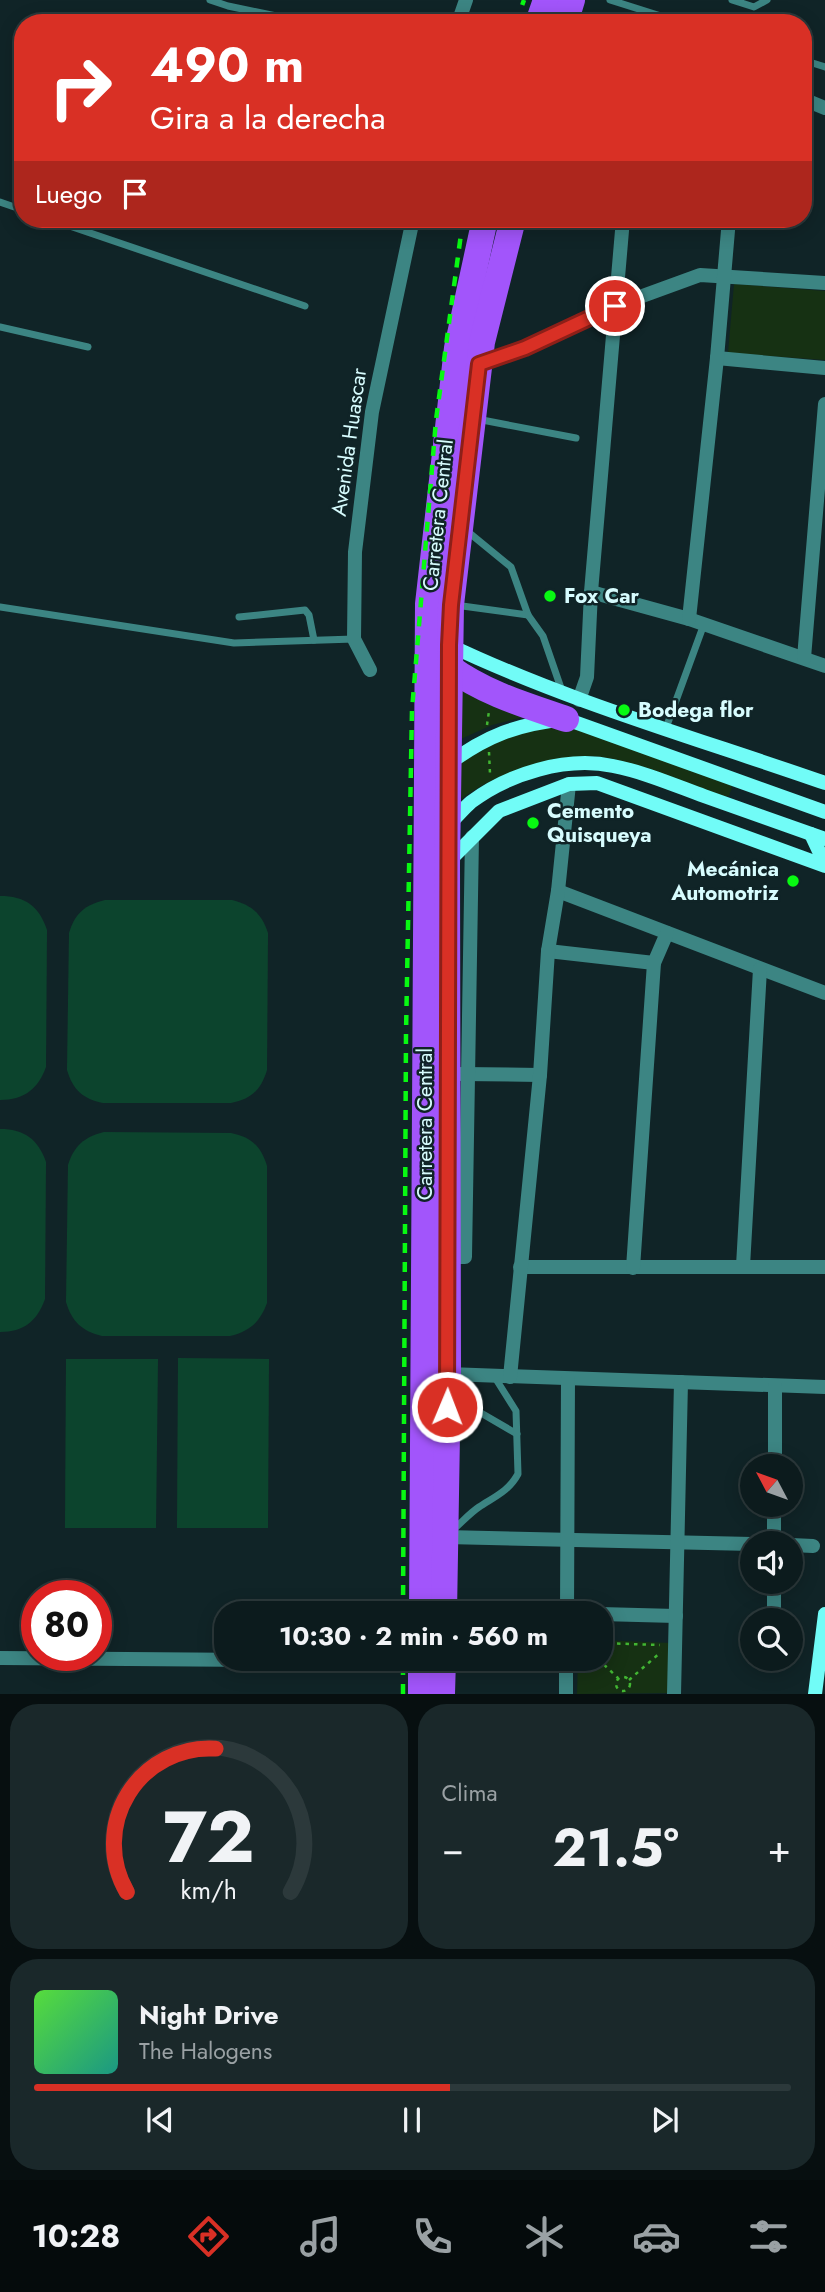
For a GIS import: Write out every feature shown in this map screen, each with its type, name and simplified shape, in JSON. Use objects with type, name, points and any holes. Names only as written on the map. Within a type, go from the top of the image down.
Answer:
[{"type":"highway","name":"Carretera Central","points":[[444,1601],[448,1257],[458,1074],[436,1000],[426,787],[428,604],[457,348],[483,228]]},
{"type":"highway","name":"Carretera Central","points":[[422,1601],[436,1000],[447,864],[451,605],[482,342],[511,228]]},
{"type":"highway","points":[[449,656],[468,682],[492,693],[570,705]]},
{"type":"highway","points":[[421,1671],[421,1693]]},
{"type":"highway","points":[[442,1693],[443,1671]]},
{"type":"main road","points":[[426,787],[448,764],[475,745],[505,731],[534,723],[570,705],[666,728],[825,783]]},
{"type":"main road","points":[[570,705],[744,783],[825,811]]},
{"type":"main road","points":[[447,826],[470,803],[491,789],[523,775],[551,766],[610,765],[649,776],[818,837],[825,865]]},
{"type":"main road","points":[[623,792],[649,776]]},
{"type":"main road","points":[[447,864],[499,811],[569,784],[597,783],[825,865]]},
{"type":"main road","points":[[738,808],[736,790],[744,783]]},
{"type":"main road","points":[[815,1693],[821,1663],[825,1614]]},
{"type":"street","name":"Avenida Huascar","points":[[370,670],[354,639],[355,552],[372,412],[411,228]]},
{"type":"street","points":[[570,705],[587,677],[591,592],[621,228]]},
{"type":"street","points":[[696,622],[728,228]]},
{"type":"street","points":[[479,364],[525,348],[615,306],[700,275],[725,274],[825,283]]},
{"type":"street","points":[[717,358],[825,368]]},
{"type":"street","points":[[804,658],[825,404]]},
{"type":"street","points":[[591,592],[696,622],[825,666]]},
{"type":"street","points":[[510,1377],[540,1075],[548,951],[558,891],[569,784]]},
{"type":"street","points":[[472,837],[458,1074],[540,1075]]},
{"type":"street","points":[[558,891],[825,993]]},
{"type":"street","points":[[633,1269],[654,963],[667,933]]},
{"type":"street","points":[[548,951],[654,963]]},
{"type":"street","points":[[743,1266],[760,969]]},
{"type":"street","points":[[520,1267],[825,1267]]},
{"type":"street","points":[[447,1378],[494,1376],[825,1387]]},
{"type":"street","points":[[567,1601],[568,1379]]},
{"type":"street","points":[[674,1693],[681,1382]]},
{"type":"street","points":[[775,1386],[775,1454]]},
{"type":"street","points":[[446,1537],[740,1544]]},
{"type":"street","points":[[803,1546],[813,1546]]},
{"type":"street","points":[[613,1614],[676,1616]]},
{"type":"street","points":[[0,1658],[214,1660]]},
{"type":"street","points":[[566,1671],[566,1693]]},
{"type":"lane","points":[[211,0],[267,14]]},
{"type":"lane","points":[[610,0],[654,14]]},
{"type":"lane","points":[[732,0],[754,7],[767,0]]},
{"type":"lane","points":[[75,228],[305,306]]},
{"type":"lane","points":[[0,327],[88,347]]},
{"type":"lane","points":[[473,418],[576,438]]},
{"type":"lane","points":[[459,526],[477,537],[511,567],[528,615],[543,636],[570,705]]},
{"type":"lane","points":[[451,605],[528,615]]},
{"type":"lane","points":[[0,607],[234,643],[354,639]]},
{"type":"lane","points":[[239,617],[305,610],[309,615],[313,640]]},
{"type":"lane","points":[[666,728],[696,622]]},
{"type":"lane","points":[[446,1537],[465,1518],[514,1482],[518,1474],[516,1411],[494,1376]]},
{"type":"lane","points":[[447,1378],[481,1413],[517,1434]]},
{"type":"path","points":[[613,1643],[669,1645],[629,1680],[628,1689]]},
{"type":"path","points":[[611,1671],[618,1678]]},
{"type":"path","points":[[618,1678],[623,1676],[629,1680]]},
{"type":"path","points":[[618,1678],[618,1689]]},
{"type":"path","points":[[618,1689],[628,1689]]},
{"type":"path","points":[[613,1693],[618,1689]]},
{"type":"path","points":[[628,1689],[633,1693]]},
{"type":"shaded area","points":[[734,284],[825,291],[825,360],[728,353]]},
{"type":"shaded area","points":[[462,688],[531,715],[492,725],[461,739]]},
{"type":"shaded area","points":[[549,727],[573,728],[729,782],[732,787],[729,796],[724,797],[622,761],[591,756],[562,759],[513,772],[486,783],[460,800],[461,763],[492,742]]},
{"type":"shaded area","points":[[0,896],[17,898],[30,904],[40,915],[47,930],[46,1067],[29,1092],[16,1098],[0,1100]]},
{"type":"shaded area","points":[[105,900],[232,900],[251,908],[263,921],[268,933],[267,1070],[262,1083],[250,1096],[231,1103],[103,1103],[84,1096],[72,1083],[67,1070],[69,933],[74,920],[82,911]]},
{"type":"shaded area","points":[[0,1129],[9,1129],[29,1137],[39,1147],[46,1162],[45,1299],[34,1319],[28,1324],[16,1330],[0,1332]]},
{"type":"shaded area","points":[[104,1132],[231,1133],[250,1140],[262,1153],[267,1166],[267,1303],[261,1315],[249,1328],[230,1336],[102,1336],[83,1328],[71,1315],[66,1302],[68,1165],[81,1143]]},
{"type":"shaded area","points":[[178,1358],[269,1359],[268,1528],[177,1528]]},
{"type":"shaded area","points":[[66,1359],[158,1359],[156,1528],[65,1528]]},
{"type":"shaded area","points":[[613,1641],[671,1643],[669,1693],[577,1694],[578,1671],[613,1671]]},
{"type":"railway","points":[[519,14],[524,0]]},
{"type":"railway","points":[[403,1601],[406,1034],[412,710],[436,420],[462,228]]},
{"type":"railway","points":[[403,1671],[403,1694]]},
{"type":"place","name":"Fox Car","points":[[550,596]]},
{"type":"place","name":"Bodega flor","points":[[624,710]]},
{"type":"place","name":"Cemento Quisqueya","points":[[533,823]]},
{"type":"place","name":"Mecánica Automotriz","points":[[793,881]]},
{"type":"route","points":[[447,1407],[449,645],[459,526],[479,364],[525,348],[615,306]]}]
